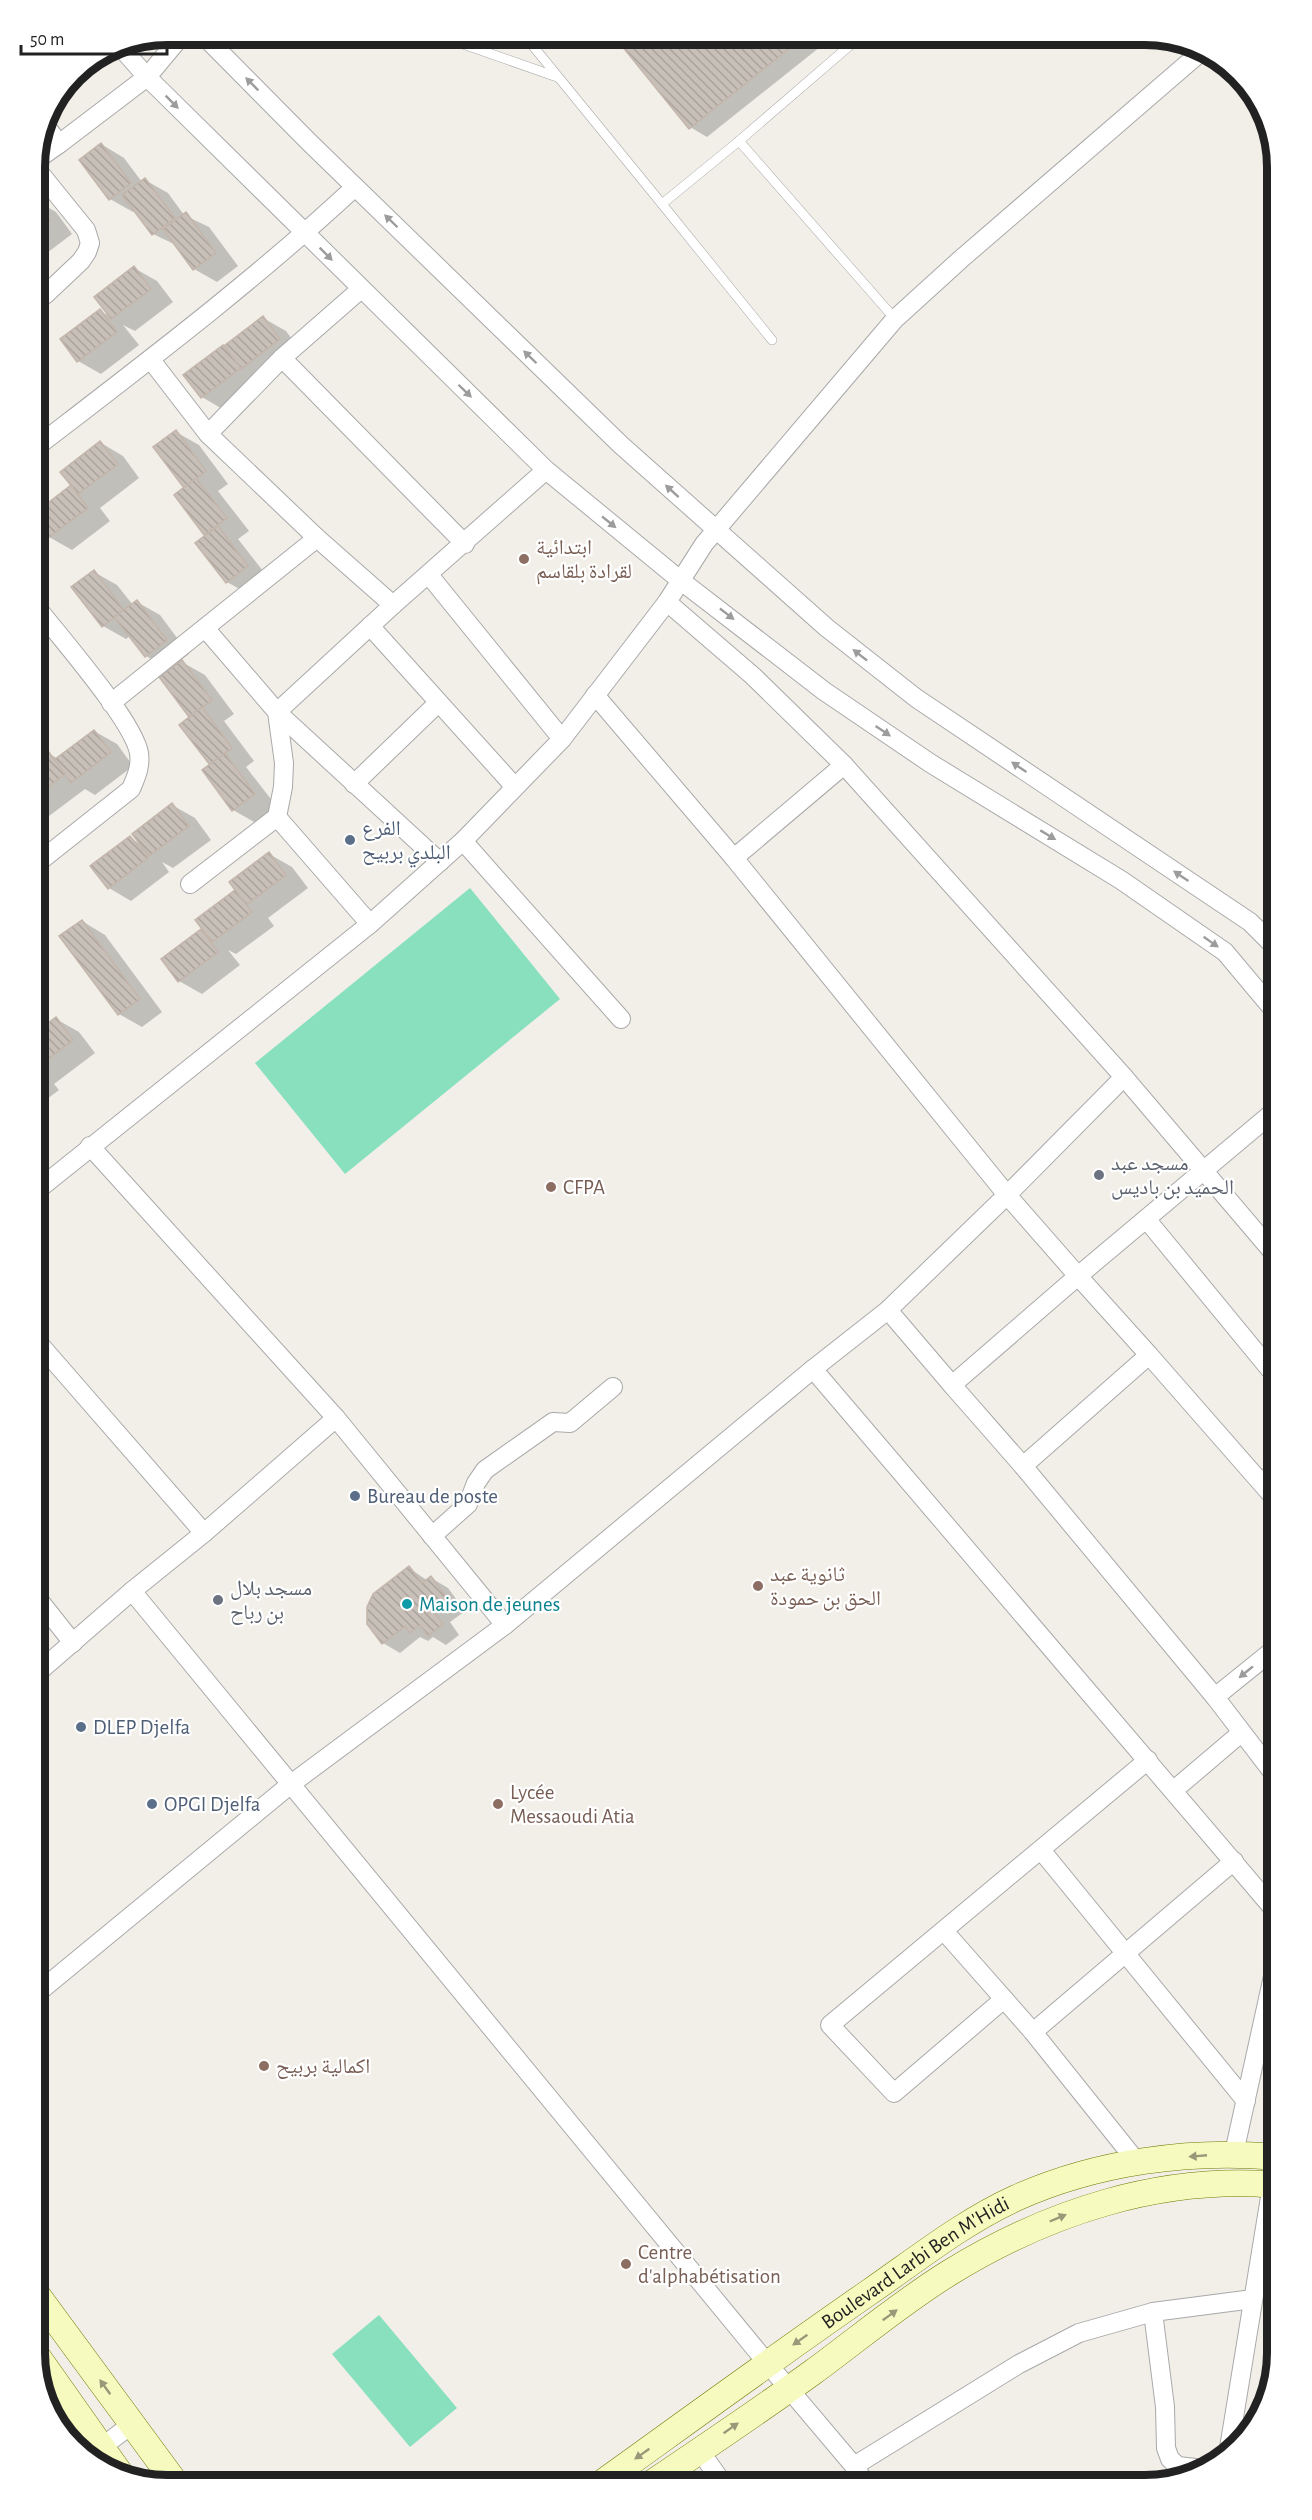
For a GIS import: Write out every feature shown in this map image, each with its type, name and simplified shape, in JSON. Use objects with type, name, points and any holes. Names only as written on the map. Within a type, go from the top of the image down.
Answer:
[{"type":"main road","name":"Boulevard Larbi Ben M'Hidi","points":[[613,2475],[767,2363],[990,2211],[1018,2197],[1078,2176],[1137,2162],[1234,2153],[1267,2156]]},
{"type":"main road","points":[[664,2475],[948,2274],[1012,2238],[1068,2213],[1132,2195],[1192,2184],[1267,2185]]},
{"type":"main road","points":[[45,2307],[170,2475]]},
{"type":"main road","points":[[47,2373],[94,2451]]},
{"type":"street","points":[[46,153],[147,77],[173,45]]},
{"type":"street","points":[[214,45],[355,187],[621,445],[710,537],[916,698],[1250,922],[1267,938]]},
{"type":"street","points":[[125,52],[147,77],[361,290],[546,470],[684,573],[843,704],[930,763],[1121,880],[1225,952],[1267,1001]]},
{"type":"street","points":[[45,1184],[370,924],[464,841],[562,739],[667,602],[684,573],[710,537],[895,319],[1196,56]]},
{"type":"street","points":[[50,132],[59,144]]},
{"type":"street","points":[[45,179],[86,230],[90,243],[81,261],[45,295]]},
{"type":"street","points":[[45,440],[151,360],[306,233],[355,187]]},
{"type":"street","points":[[208,434],[282,358],[361,290]]},
{"type":"street","points":[[282,358],[465,544]]},
{"type":"street","points":[[151,360],[208,434],[317,538],[393,605]]},
{"type":"street","points":[[277,712],[393,605],[465,544],[546,470]]},
{"type":"street","points":[[111,703],[317,538]]},
{"type":"street","points":[[429,575],[562,739]]},
{"type":"street","points":[[667,602],[753,676],[844,765],[1124,1077],[1203,1173],[1267,1245]]},
{"type":"street","points":[[45,618],[111,703],[128,728],[139,752],[139,771],[131,789],[45,857]]},
{"type":"street","points":[[370,626],[515,787]]},
{"type":"street","points":[[205,628],[277,712],[440,862]]},
{"type":"street","points":[[595,695],[734,858],[1007,1195],[1267,1489]]},
{"type":"street","points":[[354,784],[438,703]]},
{"type":"street","points":[[190,884],[277,817],[283,787],[284,763],[277,712]]},
{"type":"street","points":[[734,858],[844,765]]},
{"type":"street","points":[[277,817],[370,924]]},
{"type":"street","points":[[464,841],[621,1018]]},
{"type":"street","points":[[45,1986],[291,1784],[504,1625],[813,1369],[888,1310],[1124,1077]]},
{"type":"street","points":[[952,1386],[1078,1276],[1267,1118]]},
{"type":"street","points":[[90,1146],[336,1418],[504,1625]]},
{"type":"street","points":[[1146,1220],[1267,1365]]},
{"type":"street","points":[[888,1310],[1023,1467],[1267,1762]]},
{"type":"street","points":[[45,1350],[204,1533]]},
{"type":"street","points":[[1023,1467],[1149,1355]]},
{"type":"street","points":[[813,1369],[1267,1900]]},
{"type":"street","points":[[432,1536],[468,1504],[476,1483],[485,1470],[553,1422],[570,1423],[613,1387]]},
{"type":"street","points":[[45,1667],[336,1418]]},
{"type":"street","points":[[1262,1483],[1267,1479]]},
{"type":"street","points":[[132,1591],[860,2475]]},
{"type":"street","points":[[45,1608],[73,1643]]},
{"type":"street","points":[[1215,1697],[1267,1656]]},
{"type":"street","points":[[1174,1790],[1241,1733]]},
{"type":"street","points":[[1004,1999],[894,2093],[830,2025],[1148,1760]]},
{"type":"street","points":[[1041,1850],[1246,2101]]},
{"type":"street","points":[[1033,2032],[1234,1861]]},
{"type":"street","points":[[944,1931],[1033,2032],[1137,2162]]},
{"type":"street","points":[[1234,2153],[1267,2007]]},
{"type":"street","points":[[1230,2440],[1267,2226]]},
{"type":"street","points":[[854,2466],[1043,2350],[1079,2333],[1153,2312],[1253,2299]]},
{"type":"street","points":[[1153,2312],[1165,2408],[1166,2448],[1170,2459],[1178,2466],[1188,2467]]},
{"type":"street","points":[[95,2452],[132,2424]]},
{"type":"street","points":[[700,2451],[717,2475]]},
{"type":"lane","points":[[466,45],[557,77]]},
{"type":"lane","points":[[532,45],[772,340]]},
{"type":"lane","points":[[662,204],[850,45]]},
{"type":"lane","points":[[739,141],[895,319]]},
{"type":"green space","points":[[470,888],[560,999],[345,1174],[255,1063]]},
{"type":"green space","points":[[379,2315],[457,2408],[410,2447],[332,2354]]},
{"type":"building","points":[[621,45],[794,45],[689,129]]},
{"type":"building","points":[[101,143],[131,183],[109,200],[79,160]]},
{"type":"building","points":[[145,178],[175,218],[152,235],[122,195]]},
{"type":"building","points":[[186,212],[216,253],[193,270],[163,229]]},
{"type":"building","points":[[45,213],[50,220],[45,224]]},
{"type":"building","points":[[134,266],[151,289],[111,319],[94,297]]},
{"type":"building","points":[[100,309],[117,332],[77,362],[60,339]]},
{"type":"building","points":[[263,316],[280,339],[241,369],[224,346]]},
{"type":"building","points":[[223,345],[241,368],[201,398],[183,375]]},
{"type":"building","points":[[176,430],[206,471],[184,488],[153,447]]},
{"type":"building","points":[[100,441],[118,464],[78,494],[60,472]]},
{"type":"building","points":[[196,478],[227,518],[204,535],[174,495]]},
{"type":"building","points":[[71,485],[88,508],[48,538],[45,534],[45,505]]},
{"type":"building","points":[[218,526],[248,566],[226,583],[195,543]]},
{"type":"building","points":[[94,570],[124,610],[102,627],[71,587]]},
{"type":"building","points":[[137,600],[167,640],[145,657],[114,617]]},
{"type":"building","points":[[182,660],[212,700],[189,717],[159,677]]},
{"type":"building","points":[[202,707],[232,748],[210,765],[179,725]]},
{"type":"building","points":[[94,730],[111,752],[71,783],[54,760]]},
{"type":"building","points":[[48,751],[65,774],[45,789],[45,754]]},
{"type":"building","points":[[225,753],[255,794],[232,811],[202,770]]},
{"type":"building","points":[[172,803],[189,826],[149,856],[132,834]]},
{"type":"building","points":[[130,836],[148,858],[108,889],[90,866]]},
{"type":"building","points":[[269,852],[286,875],[246,905],[229,882]]},
{"type":"building","points":[[235,890],[252,912],[212,942],[195,920]]},
{"type":"building","points":[[82,920],[140,999],[118,1015],[59,936]]},
{"type":"building","points":[[201,929],[218,952],[178,982],[161,959]]},
{"type":"building","points":[[56,1017],[73,1040],[45,1061],[45,1025]]},
{"type":"building","name":"Maison de jeunes","points":[[409,1566],[422,1583],[431,1576],[449,1601],[434,1612],[443,1624],[428,1636],[420,1625],[410,1633],[405,1626],[382,1644],[367,1624],[367,1607],[373,1594]]},
{"type":"place","name":"ابتدائية لقرادة بلقاسم","points":[[524,559]]},
{"type":"place","name":"الفرع البلدي بربيح","points":[[350,840]]},
{"type":"place","name":"مسجد عبد الحميد بن باديس","points":[[1099,1175]]},
{"type":"place","name":"CFPA","points":[[551,1187]]},
{"type":"place","name":"Bureau de poste","points":[[355,1496]]},
{"type":"place","name":"ثانوية عبد الحق بن حمودة","points":[[758,1586]]},
{"type":"place","name":"مسجد بلال بن رباح","points":[[218,1600]]},
{"type":"place","name":"Maison de jeunes","points":[[407,1604]]},
{"type":"place","name":"DLEP Djelfa","points":[[81,1727]]},
{"type":"place","name":"OPGI Djelfa","points":[[152,1804]]},
{"type":"place","name":"Lycée Messaoudi Atia","points":[[498,1804]]},
{"type":"place","name":"اكمالية بربيح","points":[[264,2066]]},
{"type":"place","name":"Centre d'alphabétisation","points":[[626,2264]]}]
